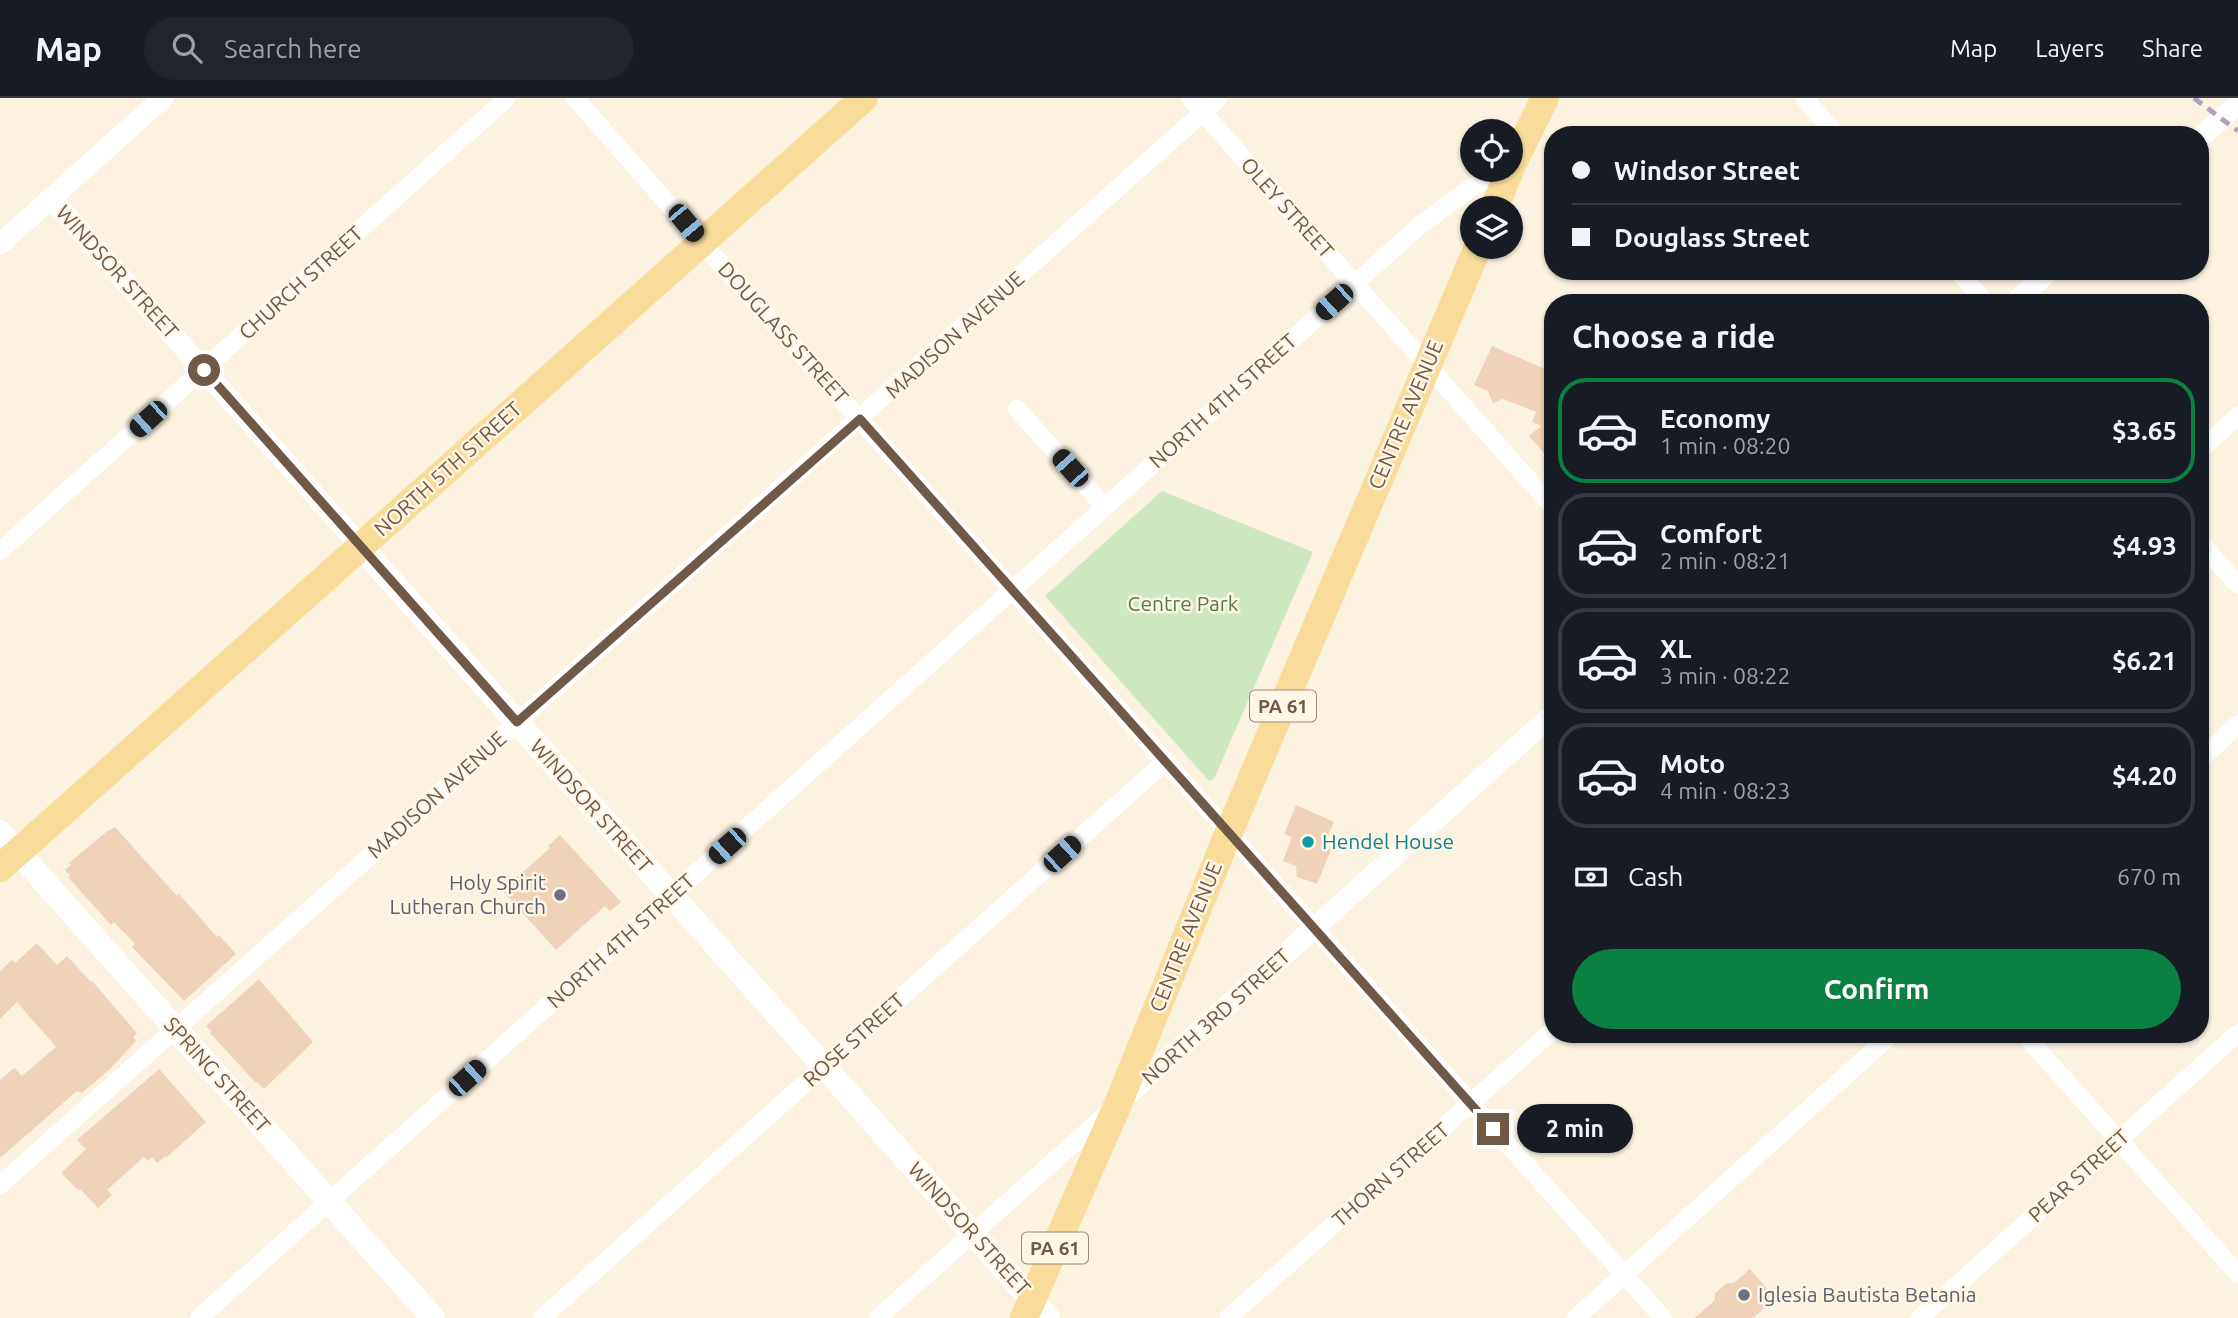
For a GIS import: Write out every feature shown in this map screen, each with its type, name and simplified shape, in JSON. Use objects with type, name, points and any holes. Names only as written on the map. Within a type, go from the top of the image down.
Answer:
[{"type":"main road","name":"NORTH 5TH STREET","points":[[6,851],[361,547],[864,98]]},
{"type":"main road","points":[[1523,144],[1546,101]]},
{"type":"main road","name":"CENTRE AVENUE","points":[[1035,1312],[1229,832],[1473,259]]},
{"type":"main road","name":"WINDSOR STREET","points":[[361,547],[972,1233],[1035,1312]]},
{"type":"main road","name":"SPRING STREET","points":[[6,851],[176,1029],[433,1318]]},
{"type":"street","points":[[0,244],[163,98]]},
{"type":"street","name":"CHURCH STREET","points":[[0,551],[507,98]]},
{"type":"street","name":"DOUGLASS STREET","points":[[575,98],[1663,1318]]},
{"type":"street","name":"OLEY STREET","points":[[1190,98],[1544,497]]},
{"type":"street","name":"MADISON AVENUE","points":[[0,1185],[1219,98]]},
{"type":"street","points":[[1804,98],[1829,126]]},
{"type":"street","points":[[2209,130],[2238,104]]},
{"type":"street","name":"NORTH 4TH STREET","points":[[199,1318],[1418,227],[1483,182]]},
{"type":"street","name":"WINDSOR STREET","points":[[51,198],[361,547]]},
{"type":"street","points":[[1966,280],[1978,294]]},
{"type":"street","points":[[2024,294],[2039,280]]},
{"type":"street","points":[[1017,409],[1105,507]]},
{"type":"street","points":[[2209,442],[2238,416]]},
{"type":"street","points":[[2209,552],[2238,585]]},
{"type":"street","name":"NORTH 3RD STREET","points":[[878,1318],[1544,722]]},
{"type":"street","points":[[2209,751],[2238,724]]},
{"type":"street","name":"ROSE STREET","points":[[542,1318],[1166,761]]},
{"type":"street","name":"PEAR STREET","points":[[1920,1318],[2238,1033]]},
{"type":"street","name":"THORN STREET","points":[[1228,1318],[1544,1038]]},
{"type":"street","points":[[1576,1318],[1882,1043]]},
{"type":"street","points":[[2032,1043],[2238,1274]]},
{"type":"green space","name":"Centre Park","points":[[1162,491],[1313,552],[1214,779],[1209,781],[1045,596]]},
{"type":"building","points":[[1492,346],[1544,369],[1544,453],[1529,436],[1541,426],[1532,422],[1536,412],[1503,399],[1493,403],[1488,391],[1474,385]]},
{"type":"building","name":"Hendel House","points":[[1296,805],[1334,822],[1323,847],[1331,850],[1317,884],[1297,877],[1296,866],[1283,861],[1292,837],[1284,834]]},
{"type":"building","points":[[115,827],[177,896],[179,894],[236,954],[184,1001],[132,947],[135,944],[114,922],[111,925],[68,877],[70,876],[65,870],[71,865],[69,863]]},
{"type":"building","name":"Holy Spirit Lutheran Church","points":[[560,835],[621,902],[610,911],[605,906],[556,950],[500,888],[512,877],[514,880],[550,848],[548,846]]},
{"type":"building","points":[[37,943],[57,965],[67,956],[137,1033],[133,1037],[136,1041],[110,1069],[82,1093],[77,1091],[0,1158],[0,1080],[14,1068],[22,1076],[56,1047],[17,1002],[0,1019],[0,971],[12,960],[15,963]]},
{"type":"building","points":[[259,979],[313,1042],[264,1089],[206,1026]]},
{"type":"building","points":[[159,1069],[206,1122],[157,1163],[152,1157],[148,1161],[144,1157],[107,1190],[112,1195],[98,1208],[62,1174],[63,1171],[86,1149],[77,1140]]},
{"type":"building","name":"Iglesia Bautista Betania","points":[[1750,1269],[1775,1298],[1753,1318],[1695,1318],[1715,1300],[1715,1293],[1727,1283],[1734,1283]]},
{"type":"railway","points":[[2194,98],[2238,131]]},
{"type":"place","name":"Hendel House","points":[[1308,842]]},
{"type":"place","name":"Holy Spirit Lutheran Church","points":[[560,895]]},
{"type":"place","name":"Iglesia Bautista Betania","points":[[1744,1295]]},
{"type":"route","points":[[204,370],[517,722],[860,419],[1493,1129]]}]
